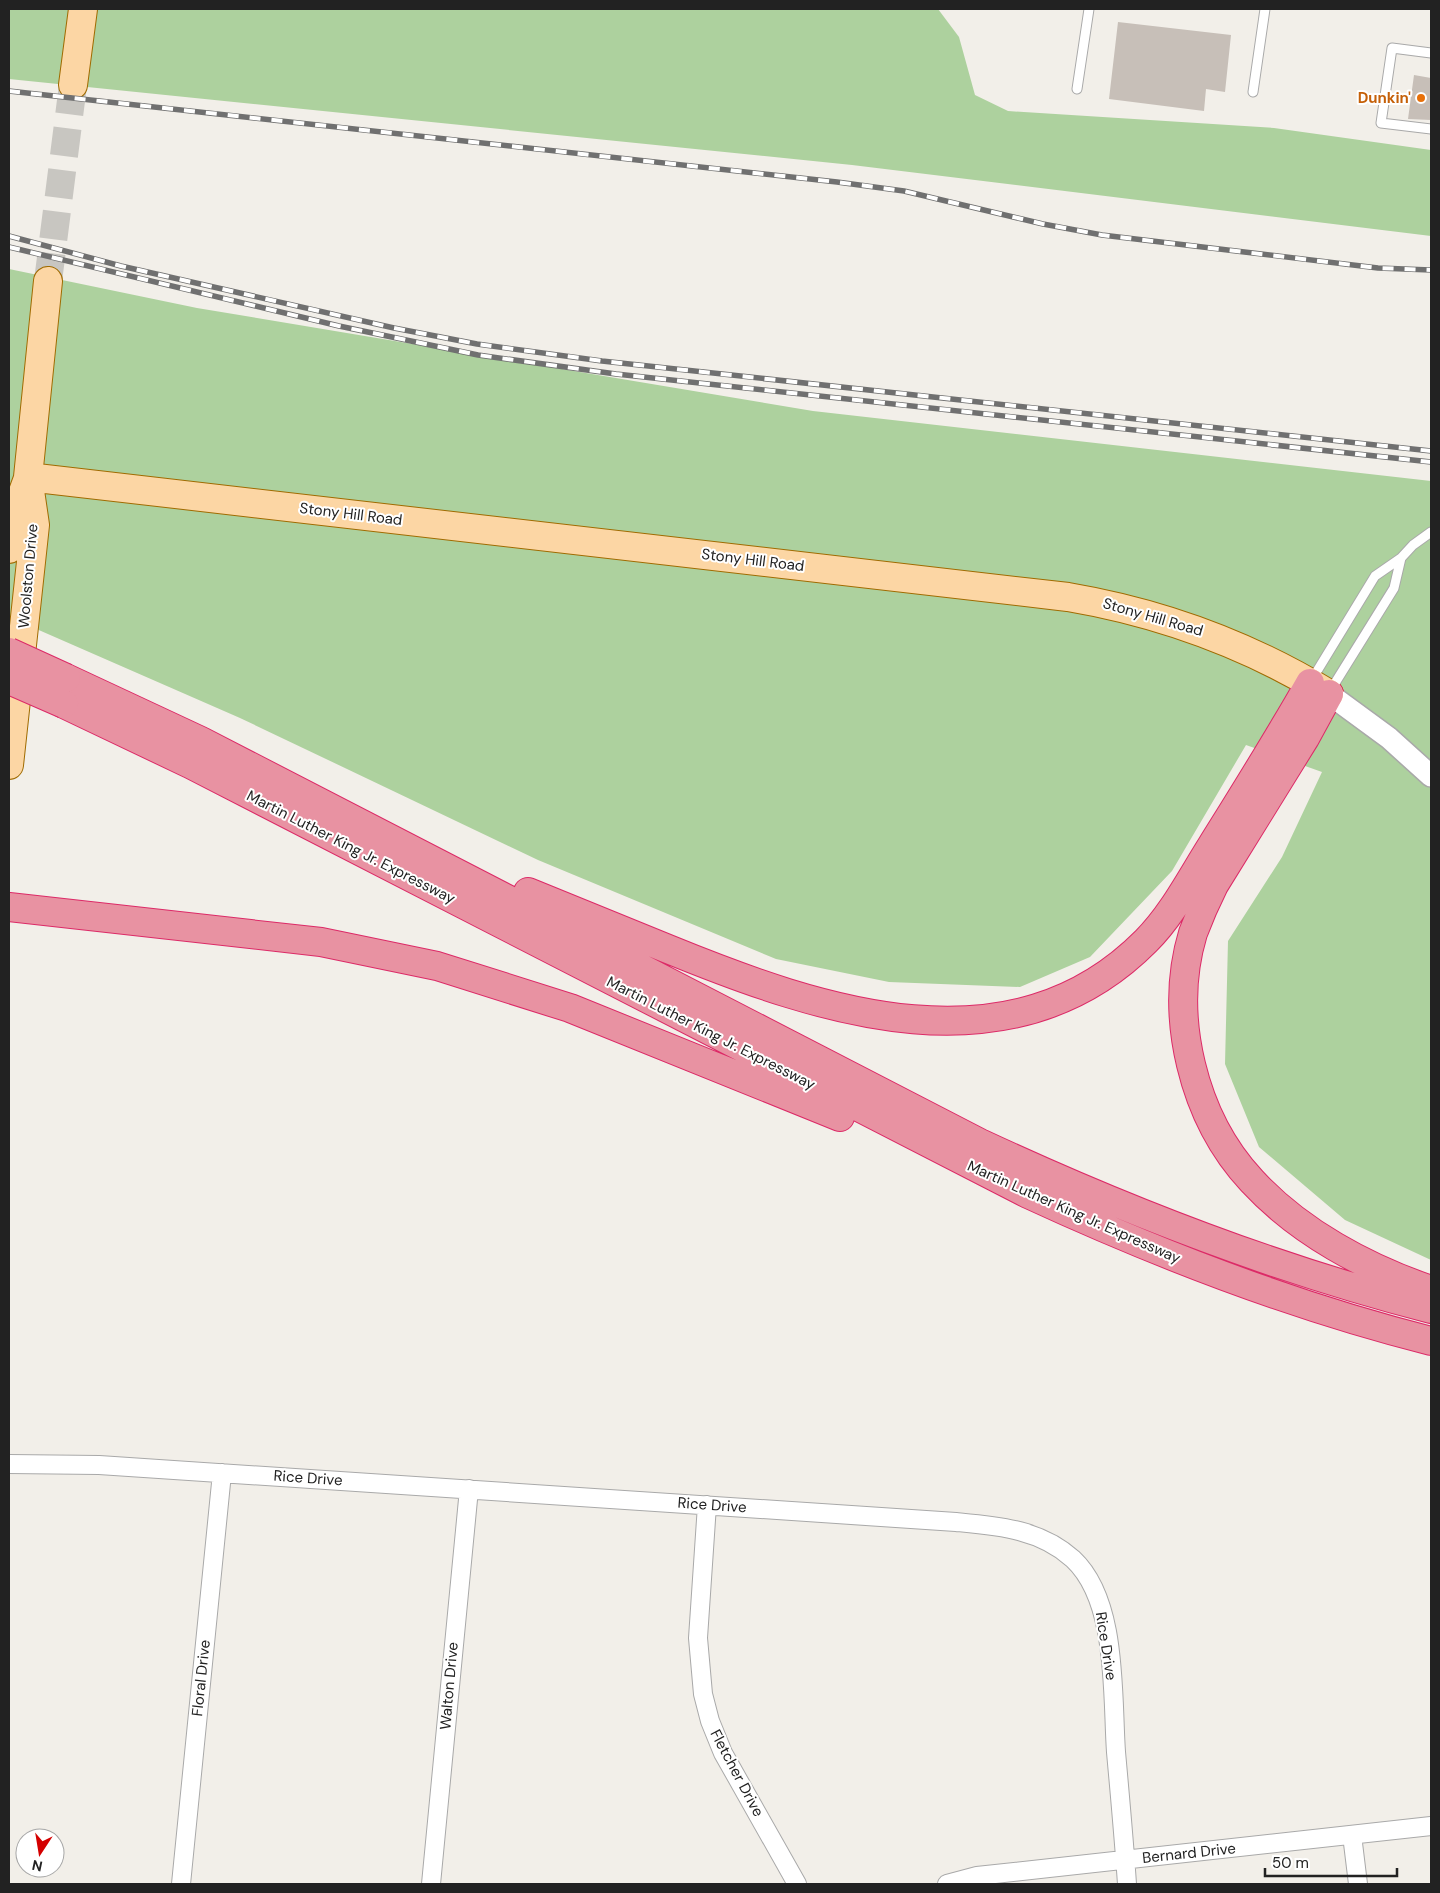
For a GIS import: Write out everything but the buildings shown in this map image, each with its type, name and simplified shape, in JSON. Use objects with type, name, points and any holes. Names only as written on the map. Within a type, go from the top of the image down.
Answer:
[{"type":"highway","name":"Martin Luther King Jr. Expressway","points":[[9,652],[65,691],[190,764],[1028,1194],[1087,1221],[1208,1271],[1332,1313],[1431,1341]]},
{"type":"highway","name":"Martin Luther King Jr. Expressway","points":[[9,680],[65,691],[201,741],[962,1134],[1106,1200],[1218,1244],[1340,1285],[1431,1309]]},
{"type":"highway","points":[[362,824],[726,973],[786,994],[850,1009],[913,1019],[941,1021],[994,1019],[1045,1006],[1091,986],[1112,972],[1148,940],[1176,903],[1286,726],[1319,689]]},
{"type":"highway","points":[[1319,689],[1305,738],[1214,885],[1202,909],[1193,934],[1186,980],[1184,1002],[1187,1040],[1197,1088],[1207,1114],[1220,1137],[1251,1180],[1291,1217],[1338,1248],[1396,1277],[1431,1290]]},
{"type":"highway","points":[[9,907],[321,942],[396,956],[477,977],[615,1025],[1028,1194]]},
{"type":"main road","points":[[73,86],[83,9]]},
{"type":"main road","name":"Woolston Drive","points":[[9,549],[12,522],[28,477],[48,281]]},
{"type":"main road","name":"Woolston Drive","points":[[9,764],[35,525],[28,477]]},
{"type":"main road","name":"Stony Hill Road","points":[[28,477],[1068,596],[1136,610],[1200,630],[1259,655],[1319,689]]},
{"type":"street","name":"Stony Hill Road","points":[[1319,689],[1389,738],[1431,776]]},
{"type":"street","name":"Rice Drive","points":[[9,1464],[99,1465],[998,1526],[1043,1539],[1074,1560],[1084,1572],[1095,1594],[1104,1620],[1112,1680],[1127,1884]]},
{"type":"street","name":"Floral Drive","points":[[180,1884],[222,1473]]},
{"type":"street","name":"Walton Drive","points":[[431,1884],[469,1489]]},
{"type":"street","name":"Fletcher Drive","points":[[707,1505],[698,1638],[703,1694],[710,1721],[723,1753],[797,1884]]},
{"type":"street","name":"Bernard Drive","points":[[947,1884],[977,1876],[1431,1826]]},
{"type":"street","points":[[1352,1835],[1358,1884]]},
{"type":"lane","points":[[1077,89],[1089,9]]},
{"type":"lane","points":[[1254,92],[1265,9]]},
{"type":"lane","points":[[1431,53],[1392,48],[1381,123],[1431,129]]},
{"type":"lane","points":[[1319,689],[1375,576],[1401,558],[1413,545],[1431,532]]},
{"type":"lane","points":[[1319,689],[1394,588],[1401,558]]},
{"type":"green space","points":[[9,9],[938,9],[959,37],[975,95],[1008,111],[1274,128],[1431,150],[1431,236],[852,165],[9,79]]},
{"type":"green space","points":[[9,269],[197,308],[813,411],[1431,481],[1431,1260],[1345,1220],[1259,1147],[1225,1064],[1228,941],[1282,857],[1322,772],[1246,745],[1172,871],[1090,957],[1020,987],[889,982],[776,959],[538,860],[240,718],[9,617]]},
{"type":"tunnel","points":[[48,281],[73,85]]},
{"type":"railway","points":[[9,91],[837,182],[904,191],[1043,224],[1102,235],[1378,268],[1431,270]]},
{"type":"railway","points":[[9,236],[121,266],[394,328],[477,344],[602,361],[1431,451]]},
{"type":"railway","points":[[9,247],[339,326],[478,355],[616,374],[1431,462]]},
{"type":"place","name":"Dunkin'","points":[[1421,98]]}]
